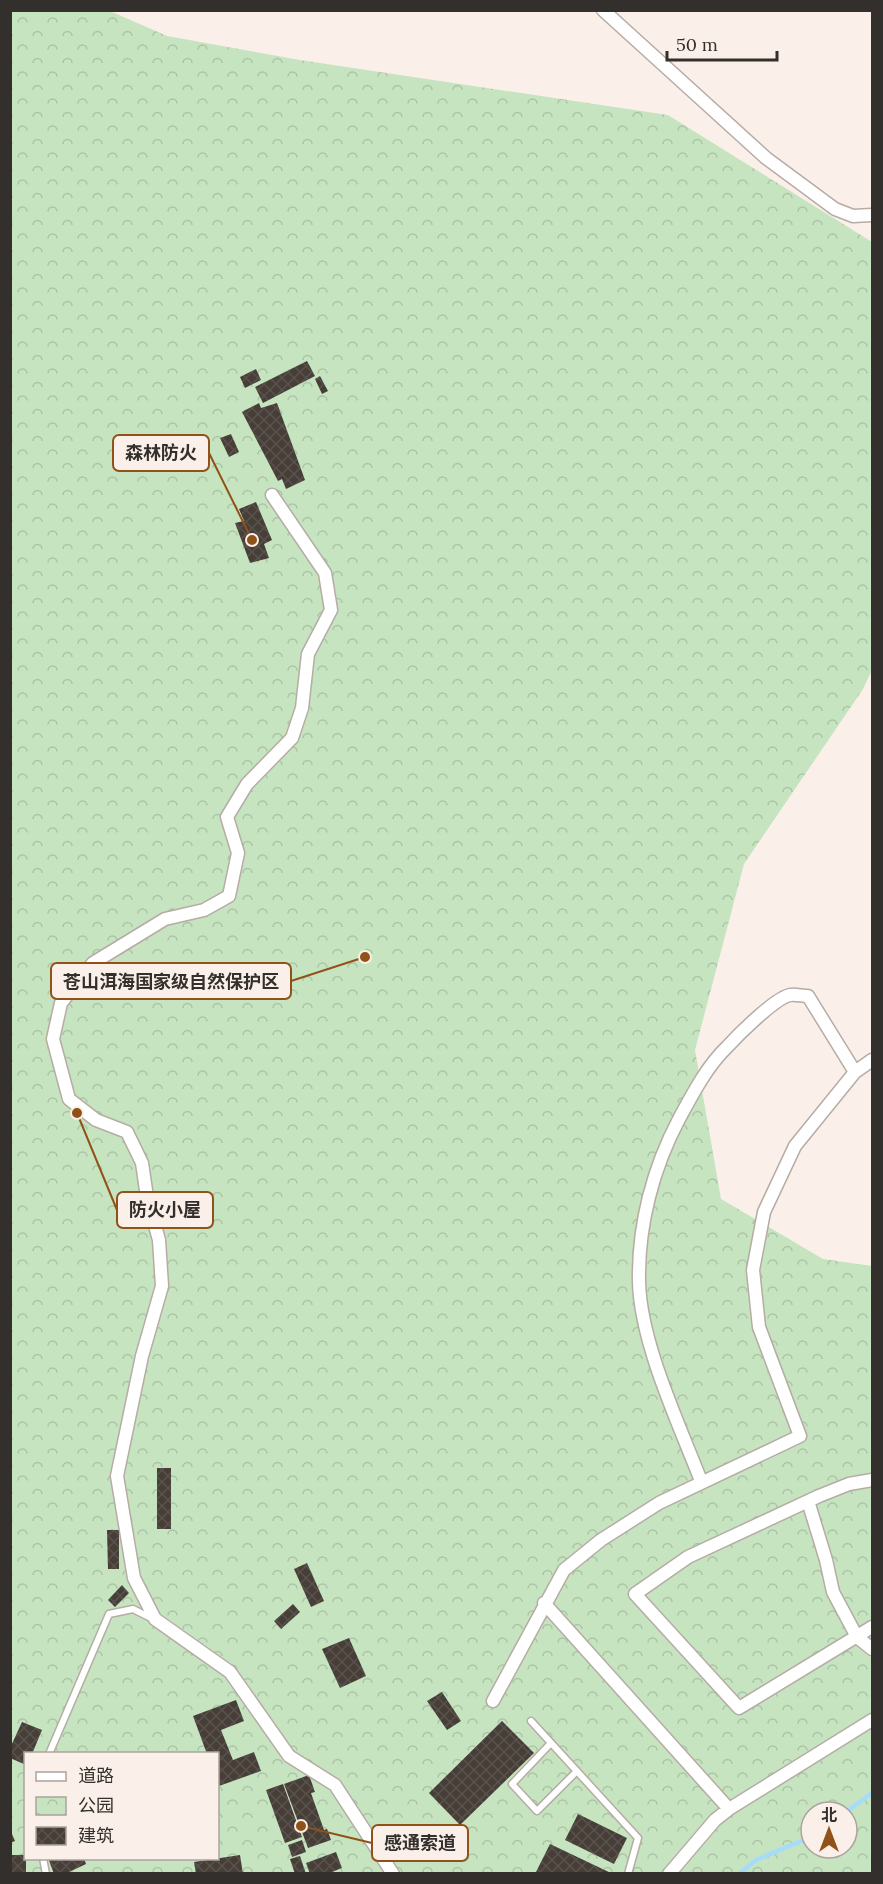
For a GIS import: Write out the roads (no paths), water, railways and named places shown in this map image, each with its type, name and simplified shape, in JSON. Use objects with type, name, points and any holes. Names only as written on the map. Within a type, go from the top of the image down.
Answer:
[{"type":"street","points":[[603,10],[766,158],[835,209],[853,216],[873,216]]},
{"type":"street","points":[[272,495],[325,573],[331,610],[308,654],[302,708],[292,738],[247,784],[227,817],[238,853],[229,897],[204,910],[165,919],[93,963],[61,1003],[54,1039],[69,1099],[96,1120],[127,1132],[142,1163],[147,1197],[159,1240],[162,1287],[142,1356],[117,1476],[134,1578],[155,1619],[230,1672],[289,1756],[335,1785],[393,1874]]},
{"type":"street","points":[[701,1481],[663,1383],[648,1332],[639,1282],[642,1239],[650,1191],[662,1151],[686,1106],[719,1055],[748,1025],[788,995],[808,996],[855,1072]]},
{"type":"street","points":[[493,1701],[544,1603],[564,1570],[601,1540],[658,1503],[800,1436],[759,1327],[753,1270],[764,1212],[795,1146],[855,1072],[873,1060]]},
{"type":"street","points":[[873,1480],[849,1484],[808,1501],[688,1557],[635,1594],[739,1708],[873,1627]]},
{"type":"street","points":[[808,1501],[826,1560],[832,1592],[857,1636],[873,1649]]},
{"type":"street","points":[[544,1603],[729,1809]]},
{"type":"street","points":[[669,1874],[715,1820],[729,1809],[873,1720]]},
{"type":"lane","points":[[50,1752],[109,1614],[133,1609],[155,1619]]},
{"type":"lane","points":[[531,1721],[638,1838],[628,1874]]},
{"type":"lane","points":[[551,1743],[512,1784],[537,1810],[576,1771]]},
{"type":"waterway","points":[[859,1802],[872,1793]]},
{"type":"waterway","points":[[739,1874],[756,1860],[799,1842]]},
{"type":"place","name":"森林防火","points":[[252,540]]},
{"type":"place","name":"苍山洱海国家级自然保护区","points":[[365,957]]},
{"type":"place","name":"防火小屋","points":[[77,1113]]},
{"type":"place","name":"感通索道","points":[[301,1826]]}]
